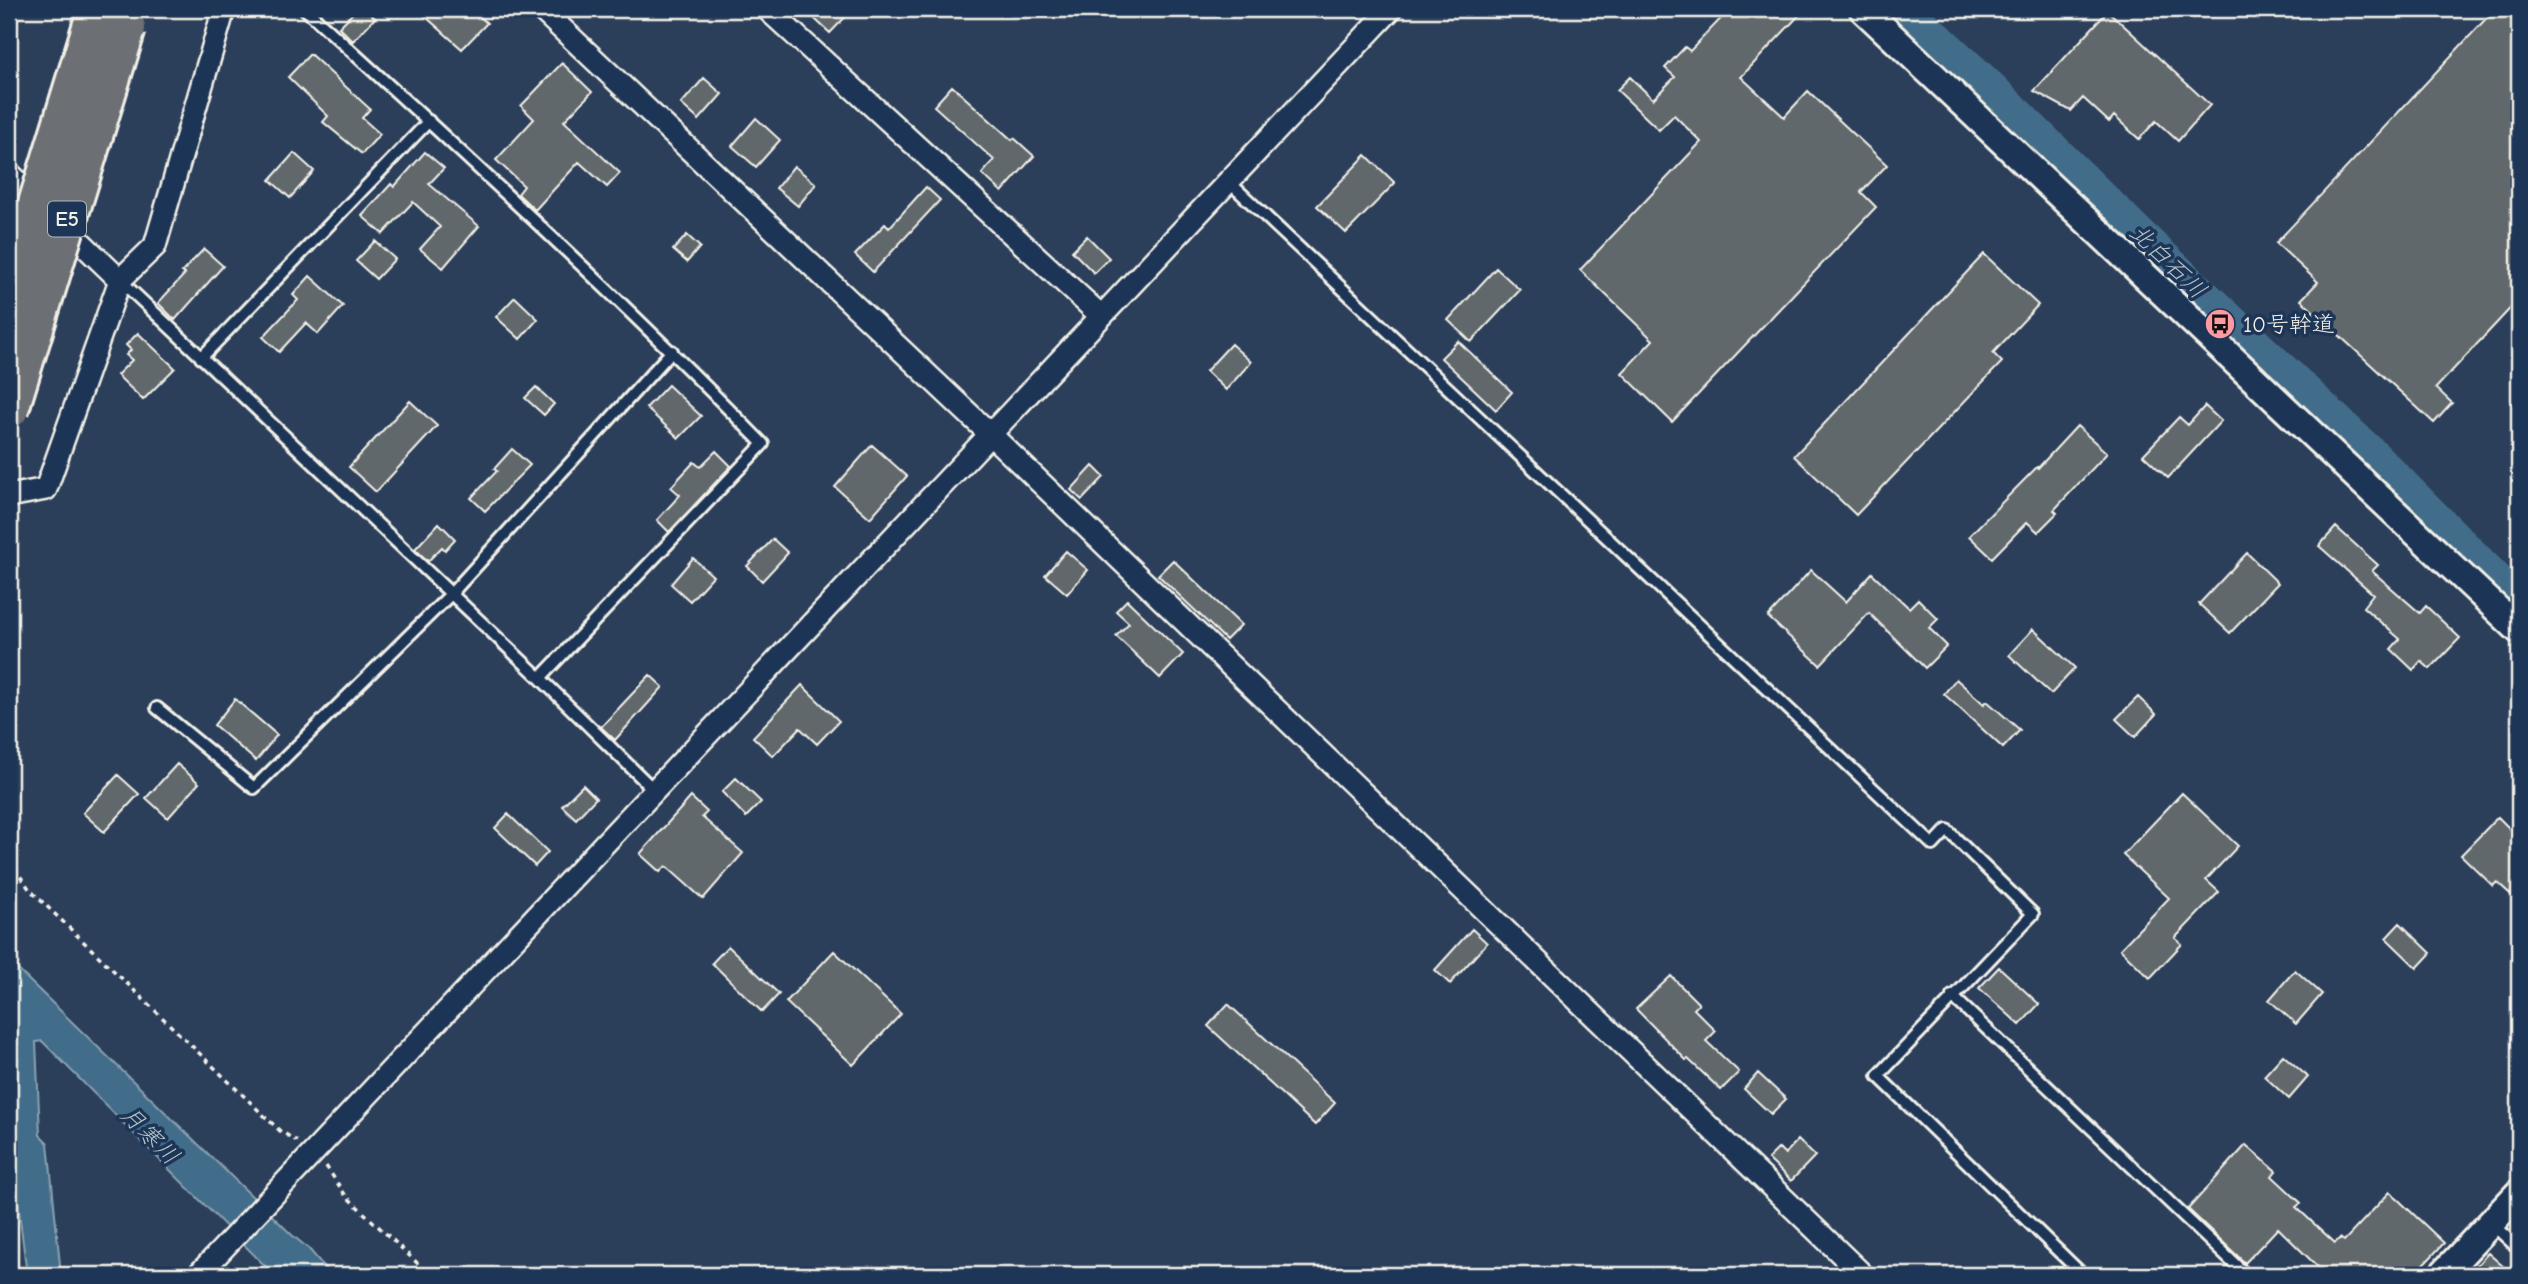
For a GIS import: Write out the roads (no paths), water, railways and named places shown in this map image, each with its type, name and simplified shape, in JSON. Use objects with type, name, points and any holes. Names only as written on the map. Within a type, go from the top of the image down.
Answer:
[{"type":"highway","name":"E5","points":[[9,298],[110,25],[9,409]]},
{"type":"street","points":[[9,496],[46,489],[120,280],[155,246],[224,9]]},
{"type":"street","points":[[541,9],[989,433],[1863,1275]]},
{"type":"street","points":[[767,9],[1100,315]]},
{"type":"street","points":[[200,1273],[1391,9]]},
{"type":"street","points":[[1863,9],[2519,631]]},
{"type":"street","points":[[9,175],[120,280]]},
{"type":"street","points":[[2442,1275],[2519,1193]]},
{"type":"lane","points":[[305,9],[429,121],[672,351],[763,444],[540,678]]},
{"type":"lane","points":[[201,358],[429,121]]},
{"type":"lane","points":[[1228,181],[1933,845],[1947,830],[2033,914],[1878,1076],[2083,1275]]},
{"type":"lane","points":[[120,280],[540,678],[655,791]]},
{"type":"lane","points":[[157,708],[254,788],[450,595],[672,351]]},
{"type":"lane","points":[[1952,996],[2246,1275]]},
{"type":"lane","points":[[2491,1223],[2519,1250]]},
{"type":"water","name":"月寒川","points":[[9,961],[309,1249],[331,1275],[274,1275],[42,1041],[36,1042],[40,1135],[48,1143],[61,1275],[27,1275],[9,1131]]},
{"type":"waterway","name":"北白石川","points":[[1905,9],[2373,456],[2519,603]]},
{"type":"place","name":"10号幹道","points":[[2220,324]]}]
